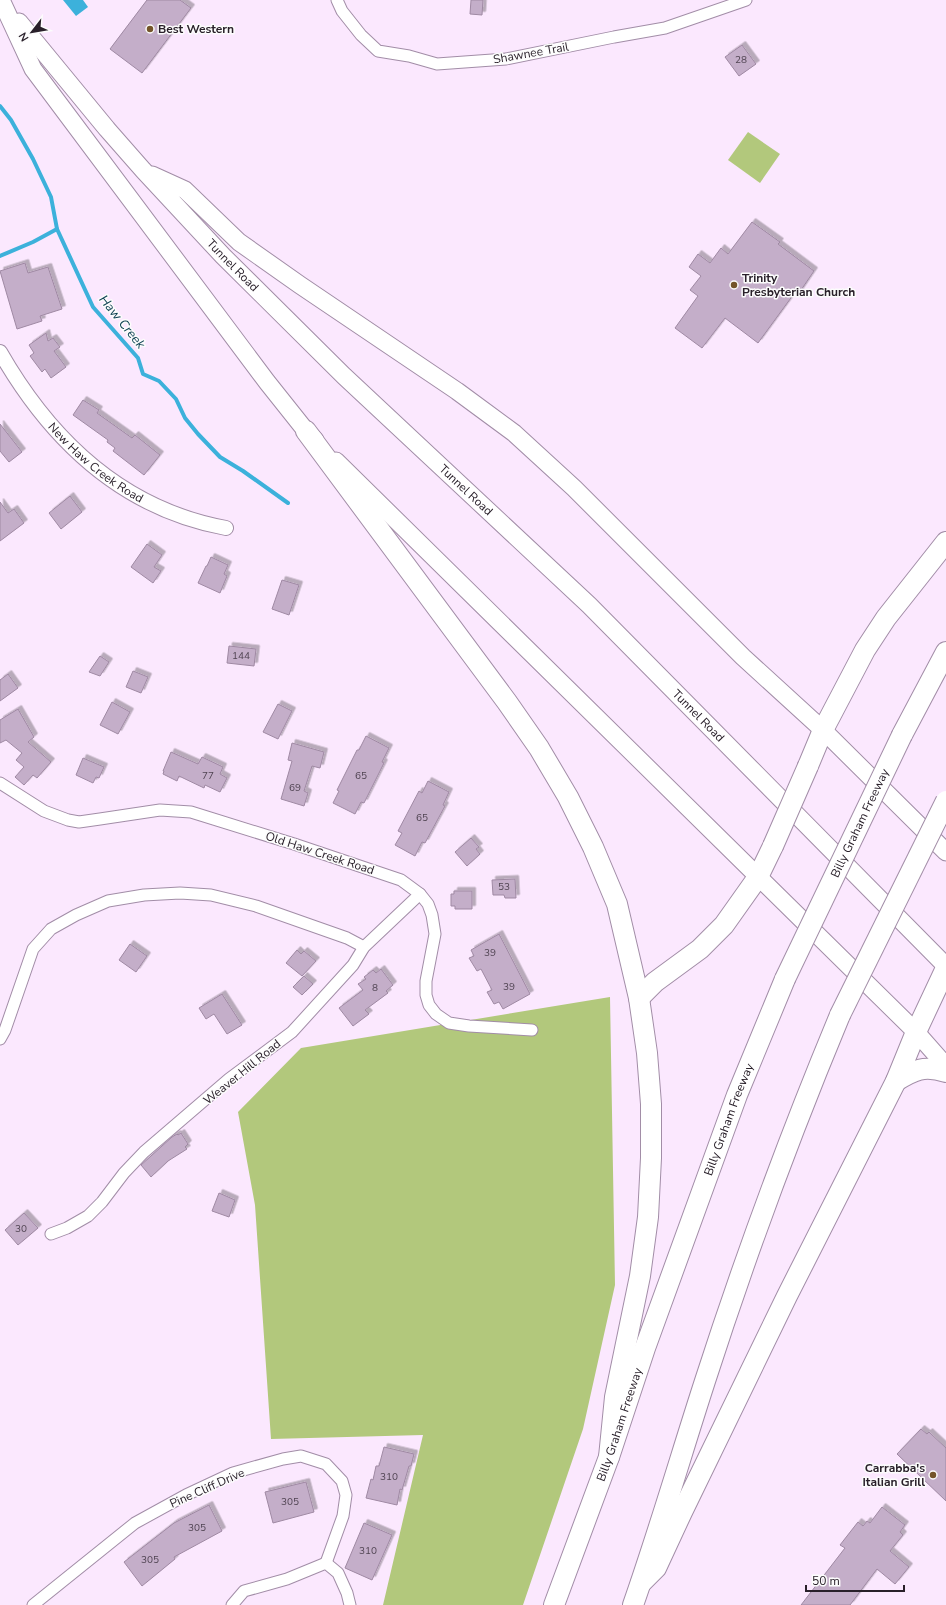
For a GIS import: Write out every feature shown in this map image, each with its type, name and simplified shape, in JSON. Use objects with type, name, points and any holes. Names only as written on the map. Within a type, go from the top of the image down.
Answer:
[{"type":"highway","points":[[306,431],[507,702],[539,748],[568,796],[593,847],[617,904],[639,998],[647,1053],[651,1104],[651,1158],[648,1217],[640,1276],[615,1397],[609,1457]]},
{"type":"highway","points":[[639,998],[655,982],[700,949],[724,925],[758,877],[823,730],[865,650],[886,618],[946,542]]},
{"type":"highway","name":"Billy Graham Freeway","points":[[554,1605],[609,1457],[645,1348],[731,1110],[785,979],[902,735],[946,652]]},
{"type":"highway","points":[[633,1605],[705,1380],[800,1111],[840,1015],[946,801]]},
{"type":"highway","points":[[641,1582],[656,1568],[787,1296],[896,1082],[916,1032],[946,967]]},
{"type":"highway","points":[[896,1082],[912,1071],[934,1068],[946,1072]]},
{"type":"main road","name":"Tunnel Road","points":[[1,1],[107,130],[223,256],[344,376],[589,605],[946,967]]},
{"type":"main road","points":[[1,1],[34,69],[267,382],[306,431],[916,1032],[946,1066]]},
{"type":"main road","points":[[143,170],[185,190],[239,242],[457,391],[514,433],[574,488],[743,656],[823,730],[946,852]]},
{"type":"street","name":"Shawnee Trail","points":[[338,0],[342,10],[361,36],[378,51],[409,56],[437,64],[506,60],[614,37],[665,28],[746,0]]},
{"type":"street","name":"New Haw Creek Road","points":[[0,352],[13,376],[44,418],[64,441],[86,461],[133,494],[170,512],[201,524],[226,528]]},
{"type":"street","name":"Old Haw Creek Road","points":[[0,783],[44,810],[68,820],[79,822],[160,810],[191,812],[401,880],[420,894],[428,904],[434,924],[435,934],[426,981],[426,995],[436,1014],[449,1023],[469,1026],[532,1030]]},
{"type":"street","points":[[0,1038],[5,1030],[33,949],[51,929],[76,914],[108,901],[144,895],[180,893],[211,895],[256,906],[347,938],[364,947]]},
{"type":"street","name":"Weaver Hill Road","points":[[51,1234],[79,1222],[95,1210],[124,1173],[144,1152],[229,1078],[292,1032],[353,965],[364,947],[420,894]]},
{"type":"street","name":"Pine Cliff Drive","points":[[33,1605],[135,1523],[186,1495],[233,1473],[283,1459],[301,1456],[326,1464],[342,1481],[346,1495],[343,1516],[326,1563]]},
{"type":"street","points":[[232,1605],[244,1591],[287,1579],[326,1563],[338,1573],[350,1605]]},
{"type":"green space","points":[[748,132],[780,154],[760,183],[728,160]]},
{"type":"green space","points":[[610,997],[615,1285],[583,1429],[523,1605],[383,1605],[423,1435],[271,1439],[255,1205],[238,1112],[301,1048]]},
{"type":"water","points":[[63,0],[83,0],[88,7],[76,16]]},
{"type":"building","name":"Best Western","points":[[147,0],[180,0],[191,8],[142,73],[110,49]]},
{"type":"building","points":[[471,0],[483,0],[482,15],[470,14]]},
{"type":"building","points":[[742,45],[756,64],[739,76],[725,57]]},
{"type":"building","name":"Trinity Presbyterian Church","points":[[752,222],[780,242],[778,244],[814,271],[799,293],[796,291],[758,343],[725,318],[702,348],[675,328],[698,296],[690,290],[701,276],[689,267],[698,254],[710,263],[721,248],[728,254]]},
{"type":"building","points":[[25,263],[28,273],[48,267],[62,309],[40,316],[42,321],[17,329],[0,271]]},
{"type":"building","points":[[46,333],[48,341],[53,338],[60,347],[54,351],[66,367],[51,378],[45,369],[42,372],[30,356],[34,353],[29,345]]},
{"type":"building","points":[[83,400],[99,410],[97,413],[132,438],[135,435],[160,455],[144,475],[113,451],[115,448],[107,442],[108,440],[73,415]]},
{"type":"building","points":[[0,424],[22,452],[9,462],[0,451]]},
{"type":"building","points":[[70,496],[82,512],[61,529],[49,513]]},
{"type":"building","points":[[0,502],[8,513],[14,509],[24,523],[0,541]]},
{"type":"building","points":[[147,544],[162,555],[154,567],[161,571],[153,583],[131,567]]},
{"type":"building","points":[[211,557],[228,565],[224,574],[227,576],[220,593],[198,583]]},
{"type":"building","points":[[282,580],[299,585],[289,615],[272,609]]},
{"type":"building","points":[[229,646],[256,649],[254,666],[227,663]]},
{"type":"building","points":[[100,656],[109,662],[100,676],[89,672]]},
{"type":"building","points":[[133,671],[148,677],[141,693],[126,687]]},
{"type":"building","points":[[8,674],[18,688],[0,701],[0,680]]},
{"type":"building","points":[[112,702],[130,712],[118,734],[100,725]]},
{"type":"building","points":[[278,704],[292,711],[278,739],[263,732]]},
{"type":"building","points":[[18,709],[34,737],[28,742],[51,762],[37,778],[33,775],[24,785],[15,777],[24,767],[16,760],[22,753],[6,740],[0,743],[0,720]]},
{"type":"building","points":[[366,736],[389,748],[382,762],[384,763],[364,803],[361,802],[355,814],[333,803],[339,791],[337,790],[357,750],[359,750]]},
{"type":"building","points":[[292,743],[324,752],[320,768],[312,766],[304,791],[308,793],[304,806],[281,799],[292,761],[288,760]]},
{"type":"building","points":[[171,752],[198,764],[202,757],[223,767],[220,774],[227,778],[220,792],[205,785],[204,788],[179,776],[177,781],[163,774]]},
{"type":"building","points":[[83,758],[104,767],[99,778],[96,777],[93,783],[76,775]]},
{"type":"building","points":[[428,781],[449,792],[443,805],[445,806],[425,843],[422,842],[415,856],[395,845],[402,833],[398,831],[419,791],[422,793]]},
{"type":"building","points":[[471,838],[479,847],[476,849],[480,854],[467,866],[455,852]]},
{"type":"building","points":[[515,879],[516,898],[505,898],[504,895],[493,895],[492,880]]},
{"type":"building","points":[[454,891],[472,891],[472,909],[455,909],[455,906],[451,906],[451,894],[454,894]]},
{"type":"building","points":[[499,934],[530,994],[503,1009],[499,1002],[494,1004],[487,992],[492,990],[481,969],[477,971],[469,958],[474,956],[471,950]]},
{"type":"building","points":[[130,944],[147,956],[136,972],[119,960]]},
{"type":"building","points":[[297,950],[301,954],[304,951],[316,961],[302,976],[286,963]]},
{"type":"building","points":[[381,969],[393,985],[386,991],[388,993],[365,1010],[369,1014],[353,1026],[339,1008],[363,990],[358,984],[366,979],[364,977],[373,970],[376,973]]},
{"type":"building","points":[[304,976],[313,984],[302,995],[293,987]]},
{"type":"building","points":[[222,994],[242,1025],[227,1034],[214,1014],[206,1019],[199,1008]]},
{"type":"building","points":[[181,1133],[188,1144],[185,1147],[187,1149],[168,1161],[151,1177],[141,1165],[172,1137]]},
{"type":"building","points":[[219,1193],[235,1200],[229,1217],[212,1211]]},
{"type":"building","points":[[24,1213],[38,1228],[18,1245],[5,1230]]},
{"type":"building","name":"Carrabba's Italian Grill","points":[[921,1429],[927,1434],[929,1432],[946,1448],[946,1501],[897,1454]]},
{"type":"building","points":[[384,1447],[414,1454],[402,1490],[400,1489],[397,1505],[366,1498],[371,1479],[373,1480],[376,1466],[379,1466]]},
{"type":"building","points":[[306,1482],[314,1512],[273,1523],[265,1492]]},
{"type":"building","points":[[209,1505],[222,1531],[174,1557],[175,1559],[142,1586],[124,1562],[174,1523]]},
{"type":"building","points":[[882,1507],[905,1525],[900,1532],[903,1535],[890,1551],[909,1567],[895,1584],[877,1569],[850,1605],[801,1605],[845,1548],[840,1545],[858,1522],[863,1526],[867,1521],[870,1523]]},
{"type":"building","points":[[364,1523],[392,1535],[372,1580],[345,1568]]},
{"type":"waterway","name":"Haw Creek","points":[[0,106],[11,120],[33,159],[51,197],[57,229],[93,307],[138,358],[143,374],[159,381],[176,399],[185,418],[220,457],[243,471],[288,503]]},
{"type":"waterway","points":[[0,256],[33,242],[57,229]]},
{"type":"place","name":"Best Western","points":[[150,29]]},
{"type":"place","name":"Trinity Presbyterian Church","points":[[734,285]]},
{"type":"place","name":"Carrabba's Italian Grill","points":[[933,1475]]}]
